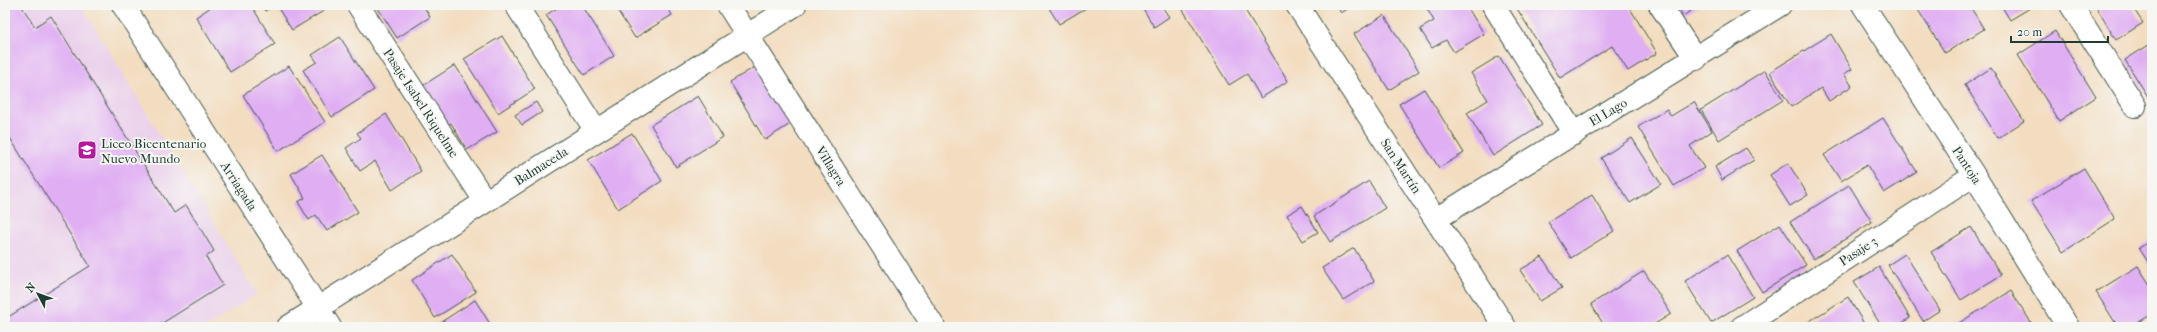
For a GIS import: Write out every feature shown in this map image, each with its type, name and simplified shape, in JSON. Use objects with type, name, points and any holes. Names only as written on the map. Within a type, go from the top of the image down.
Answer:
[{"type":"street","name":"Arriagada","points":[[123,5],[330,327]]},
{"type":"street","name":"Pasaje Isabel Riquelme","points":[[358,5],[485,201]]},
{"type":"street","points":[[516,5],[596,131]]},
{"type":"street","name":"Villagra","points":[[728,5],[934,327]]},
{"type":"street","name":"Balmaceda","points":[[288,327],[795,5]]},
{"type":"street","name":"San Martín","points":[[1297,5],[1505,327]]},
{"type":"street","points":[[1493,5],[1574,134]]},
{"type":"street","points":[[1660,5],[1696,59]]},
{"type":"street","name":"El Lago","points":[[1436,219],[1696,59],[1780,5]]},
{"type":"street","name":"Pantoja","points":[[1863,5],[1974,175],[2068,327]]},
{"type":"street","points":[[2071,5],[2135,106]]},
{"type":"street","name":"Pasaje 3","points":[[1742,327],[1974,175]]},
{"type":"shaded area","name":"Liceo Bicentenario Nuevo Mundo","points":[[5,5],[81,5],[257,294],[206,327],[5,327]]},
{"type":"building","name":"Liceo Bicentenario Nuevo Mundo","points":[[5,5],[21,5],[35,27],[51,16],[174,213],[186,205],[214,251],[206,257],[223,285],[156,327],[5,327],[5,319],[90,266],[5,130],[5,110],[9,107],[5,100]]},
{"type":"building","points":[[214,5],[251,5],[275,44],[230,72],[196,17]]},
{"type":"building","points":[[261,5],[275,5],[265,11]]},
{"type":"building","points":[[276,5],[322,5],[325,10],[292,30]]},
{"type":"building","points":[[376,5],[423,5],[430,17],[397,38]]},
{"type":"building","points":[[562,5],[582,5],[614,56],[584,75],[546,15]]},
{"type":"building","points":[[614,5],[666,5],[672,15],[635,38]]},
{"type":"building","points":[[1047,5],[1091,5],[1059,24]]},
{"type":"building","points":[[1141,5],[1161,5],[1169,17],[1154,27]]},
{"type":"building","points":[[1180,5],[1242,5],[1288,81],[1261,98],[1247,74],[1229,85]]},
{"type":"building","points":[[1336,5],[1354,5],[1341,13]]},
{"type":"building","points":[[1425,5],[1466,5],[1484,34],[1454,52],[1446,40],[1432,48],[1420,29],[1434,21]]},
{"type":"building","points":[[1519,5],[1628,5],[1657,53],[1628,71],[1612,46],[1560,78],[1516,7]]},
{"type":"building","points":[[1677,5],[1700,5],[1683,16]]},
{"type":"building","points":[[1915,5],[1969,5],[1984,29],[1945,53]]},
{"type":"building","points":[[2001,5],[2035,5],[2010,20]]},
{"type":"building","points":[[2095,5],[2131,5],[2143,23],[2116,40]]},
{"type":"building","points":[[1384,15],[1419,71],[1389,90],[1354,34]]},
{"type":"building","points":[[2055,31],[2096,97],[2059,121],[2018,55]]},
{"type":"building","points":[[1831,34],[1852,69],[1844,74],[1852,86],[1829,101],[1821,88],[1791,107],[1770,72]]},
{"type":"building","points":[[502,36],[535,89],[498,113],[464,59]]},
{"type":"building","points":[[340,37],[374,90],[332,117],[303,70],[317,62],[312,55]]},
{"type":"building","points":[[2152,43],[2152,103],[2125,60]]},
{"type":"building","points":[[1499,56],[1542,125],[1493,156],[1467,113],[1488,100],[1471,73]]},
{"type":"building","points":[[760,64],[795,121],[765,140],[730,82]]},
{"type":"building","points":[[455,65],[497,132],[467,150],[451,123],[443,127],[419,88]]},
{"type":"building","points":[[289,66],[325,122],[278,151],[243,95]]},
{"type":"building","points":[[1991,68],[2024,121],[1998,138],[1965,85]]},
{"type":"building","points":[[1765,70],[1783,100],[1719,140],[1701,110]]},
{"type":"building","points":[[1424,89],[1464,153],[1439,168],[1399,104]]},
{"type":"building","points":[[698,96],[723,137],[676,167],[651,125]]},
{"type":"building","points":[[536,102],[542,112],[522,125],[515,115]]},
{"type":"building","points":[[1694,102],[1712,131],[1690,146],[1704,168],[1674,186],[1638,127],[1667,109],[1671,116]]},
{"type":"building","points":[[386,114],[421,171],[392,190],[375,161],[360,171],[346,148],[361,138],[357,133]]},
{"type":"building","points":[[1883,118],[1917,172],[1884,193],[1867,165],[1841,181],[1824,155]]},
{"type":"building","points":[[632,133],[662,181],[618,209],[588,160]]},
{"type":"building","points":[[1632,138],[1661,184],[1630,203],[1601,158]]},
{"type":"building","points":[[1746,148],[1754,160],[1722,180],[1715,167]]},
{"type":"building","points":[[322,155],[358,212],[327,231],[316,215],[309,220],[298,202],[305,198],[291,174]]},
{"type":"building","points":[[1788,163],[1808,195],[1790,206],[1770,175]]},
{"type":"building","points":[[2084,168],[2115,219],[2063,252],[2031,201]]},
{"type":"building","points":[[1369,181],[1385,208],[1330,242],[1314,216]]},
{"type":"building","points":[[1849,185],[1872,222],[1814,259],[1790,222]]},
{"type":"building","points":[[1592,195],[1614,231],[1571,258],[1548,222]]},
{"type":"building","points":[[1302,206],[1318,232],[1303,241],[1287,215]]},
{"type":"building","points":[[1780,224],[1806,265],[1762,292],[1737,251]]},
{"type":"building","points":[[1971,227],[2001,275],[1961,300],[1931,252]]},
{"type":"building","points":[[2152,240],[2152,268],[2139,248]]},
{"type":"building","points":[[1354,248],[1374,281],[1343,300],[1322,268]]},
{"type":"building","points":[[452,254],[476,292],[435,318],[412,280]]},
{"type":"building","points":[[1905,254],[1940,310],[1923,321],[1888,265]]},
{"type":"building","points":[[1727,255],[1753,297],[1711,323],[1685,281]]},
{"type":"building","points":[[1542,257],[1562,288],[1540,301],[1520,270]]},
{"type":"building","points":[[2138,266],[2152,288],[2152,314],[2131,327],[2118,327],[2096,292]]},
{"type":"building","points":[[1879,267],[1910,318],[1896,327],[1882,327],[1854,282]]},
{"type":"building","points":[[1644,271],[1671,314],[1650,327],[1605,327],[1591,304]]},
{"type":"building","points":[[2011,291],[2034,327],[1954,326]]},
{"type":"building","points":[[1848,297],[1866,327],[1800,327]]},
{"type":"building","points":[[475,300],[492,327],[435,326]]},
{"type":"place","name":"Liceo Bicentenario Nuevo Mundo","points":[[87,150]]}]
